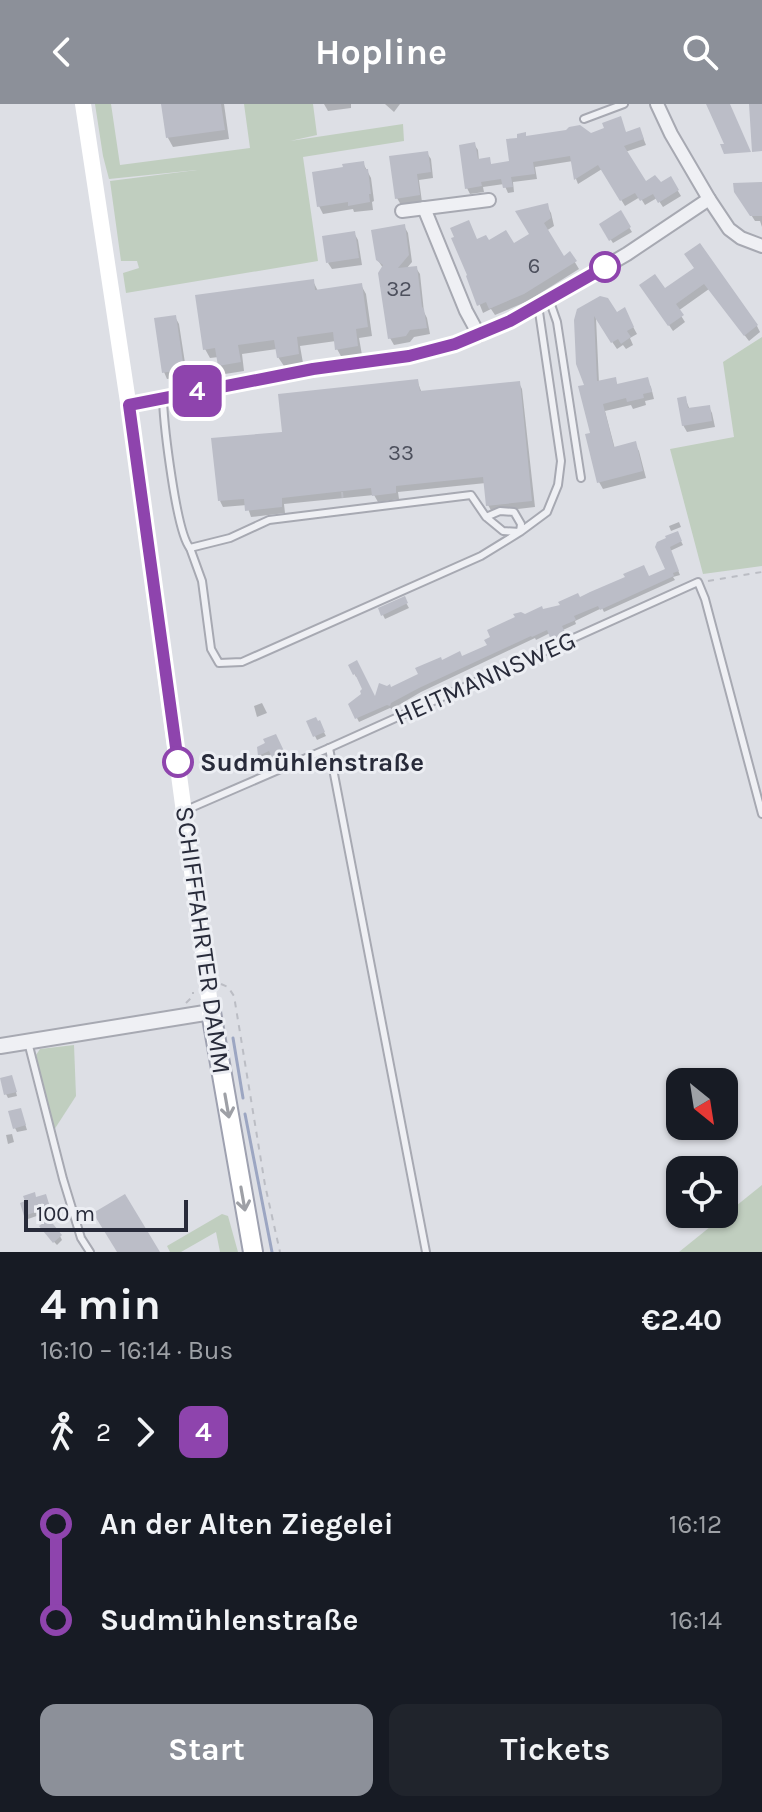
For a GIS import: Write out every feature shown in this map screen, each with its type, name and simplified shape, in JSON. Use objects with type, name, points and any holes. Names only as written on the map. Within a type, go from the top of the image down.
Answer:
[{"type":"main road","name":"SCHIFFFAHRTER DAMM","points":[[83,104],[129,405],[211,1012],[253,1252]]},
{"type":"street","points":[[657,104],[671,134],[729,229],[741,238],[762,246]]},
{"type":"street","points":[[129,405],[313,369],[409,356],[455,344],[510,321],[544,302],[627,254],[709,199]]},
{"type":"street","points":[[402,211],[489,200]]},
{"type":"street","points":[[424,208],[479,335]]},
{"type":"street","points":[[0,1046],[211,1012]]},
{"type":"lane","points":[[584,119],[624,104]]},
{"type":"lane","points":[[544,302],[557,322],[581,478]]},
{"type":"lane","points":[[163,397],[179,517],[186,544],[202,581],[211,649],[219,663],[242,662],[481,556],[547,512],[558,485],[561,461],[544,302]]},
{"type":"lane","points":[[190,548],[230,538],[269,520],[471,495],[486,517],[503,531],[520,532]]},
{"type":"lane","points":[[486,517],[500,511],[514,512],[521,524],[520,532]]},
{"type":"lane","points":[[698,582],[762,814]]},
{"type":"lane","name":"HEITMANNSWEG","points":[[184,811],[698,582]]},
{"type":"lane","points":[[329,748],[426,1252]]},
{"type":"lane","points":[[28,1042],[63,1179],[81,1238],[90,1252]]},
{"type":"path","points":[[342,492],[343,511]]},
{"type":"path","points":[[698,582],[762,572]]},
{"type":"path","points":[[219,984],[228,987],[234,996],[265,1185],[280,1252]]},
{"type":"green space","points":[[95,104],[111,104],[120,165],[250,148],[244,104],[313,104],[317,135],[290,141],[403,124],[404,141],[303,157],[318,261],[126,293],[123,273],[139,268],[137,261],[121,261],[110,181],[197,170],[109,179]]},
{"type":"green space","points":[[762,337],[762,566],[703,574],[670,449],[734,437],[723,362]]},
{"type":"green space","points":[[74,1045],[76,1096],[54,1130],[36,1055],[40,1049]]},
{"type":"green space","points":[[762,1185],[762,1252],[679,1252],[709,1228],[738,1228],[738,1204]]},
{"type":"green space","points":[[222,1214],[228,1216],[238,1252],[220,1252],[216,1232],[181,1252],[170,1252],[167,1246]]},
{"type":"building","points":[[161,104],[221,104],[225,130],[166,138]]},
{"type":"building","points":[[706,104],[730,104],[751,152],[724,154],[720,144],[724,144]]},
{"type":"building","points":[[749,104],[762,104],[762,151],[752,152]]},
{"type":"building","points":[[621,116],[626,132],[640,127],[644,139],[624,146],[646,181],[655,175],[661,182],[671,176],[679,190],[658,203],[653,194],[640,201],[635,193],[620,201],[598,165],[574,180],[570,156],[533,162],[535,174],[511,177],[513,187],[503,188],[501,179],[481,182],[482,186],[465,189],[459,145],[475,142],[478,159],[490,157],[491,164],[509,161],[506,139],[517,138],[517,134],[526,132],[526,136],[580,125],[591,133],[604,128],[602,123]]},
{"type":"building","points":[[428,151],[431,172],[417,174],[420,195],[395,199],[389,156]]},
{"type":"building","points":[[364,161],[365,169],[368,169],[370,202],[317,207],[312,172]]},
{"type":"building","points":[[762,182],[762,216],[750,216],[734,192],[733,183]]},
{"type":"building","points":[[548,203],[551,218],[544,223],[564,256],[570,251],[577,261],[524,294],[489,309],[486,302],[477,306],[450,228],[469,220],[477,239],[486,235],[489,240],[506,230],[514,243],[529,234],[515,211]]},
{"type":"building","points":[[621,210],[631,227],[609,241],[599,224]]},
{"type":"building","points":[[405,224],[409,255],[398,268],[417,266],[427,328],[410,330],[406,336],[388,339],[378,273],[383,265],[376,260],[371,230]]},
{"type":"building","points":[[355,231],[359,258],[326,263],[322,236]]},
{"type":"building","points":[[700,243],[758,325],[744,336],[704,284],[676,304],[684,315],[668,326],[639,285],[655,274],[665,288],[694,268],[684,254]]},
{"type":"building","points":[[314,279],[315,290],[362,283],[368,327],[356,329],[358,346],[335,350],[333,332],[297,337],[299,354],[277,358],[274,340],[238,345],[241,362],[218,366],[215,348],[203,350],[195,295]]},
{"type":"building","points":[[600,296],[608,298],[617,312],[625,307],[634,327],[627,331],[631,337],[621,344],[618,339],[611,343],[594,316],[597,381],[616,377],[617,384],[648,377],[652,392],[643,394],[644,398],[627,402],[626,398],[603,404],[614,447],[636,441],[643,471],[597,483],[585,434],[590,433],[578,386],[584,385],[576,364],[574,320],[577,309]]},
{"type":"building","points":[[176,315],[184,369],[162,373],[154,318]]},
{"type":"building","points":[[418,379],[420,391],[520,381],[532,501],[486,506],[483,477],[396,486],[396,493],[372,496],[371,488],[282,498],[282,507],[245,511],[244,499],[218,501],[211,438],[282,432],[278,394]]},
{"type":"building","points":[[686,396],[688,408],[710,405],[712,421],[682,426],[677,398]]},
{"type":"building","points":[[678,531],[682,541],[670,547],[679,571],[673,573],[674,576],[600,610],[598,606],[574,616],[576,620],[562,626],[566,634],[551,640],[547,630],[531,636],[419,688],[390,706],[355,719],[348,704],[361,694],[362,689],[348,665],[357,660],[375,696],[379,683],[390,684],[391,687],[418,674],[415,668],[460,651],[462,656],[487,645],[484,640],[490,637],[487,630],[515,617],[513,614],[525,614],[542,606],[543,609],[560,605],[558,602],[578,593],[580,597],[644,565],[649,576],[665,569],[655,547],[665,536]]},
{"type":"building","points":[[405,596],[408,603],[381,616],[378,608]]},
{"type":"building","points":[[316,717],[325,732],[313,737],[306,721]]},
{"type":"building","points":[[276,734],[284,751],[272,757],[269,751],[258,756],[257,747],[265,743],[263,739]]},
{"type":"building","points":[[12,1075],[17,1092],[4,1095],[0,1078]]},
{"type":"building","points":[[21,1108],[26,1125],[13,1129],[8,1111]]},
{"type":"building","points":[[35,1192],[36,1197],[46,1194],[50,1207],[24,1216],[20,1203],[25,1201],[23,1196]]},
{"type":"building","points":[[125,1194],[160,1252],[117,1252],[93,1213]]},
{"type":"building","points":[[49,1219],[62,1235],[53,1243],[39,1226]]},
{"type":"waterway","points":[[233,1038],[243,1098]]},
{"type":"waterway","points":[[245,1114],[272,1252]]},
{"type":"bus line","name":"4","points":[[178,762],[129,405],[313,369],[409,356],[455,344],[510,321],[605,267]]},
{"type":"place","name":"Sudmühlenstraße","points":[[178,762]]}]
